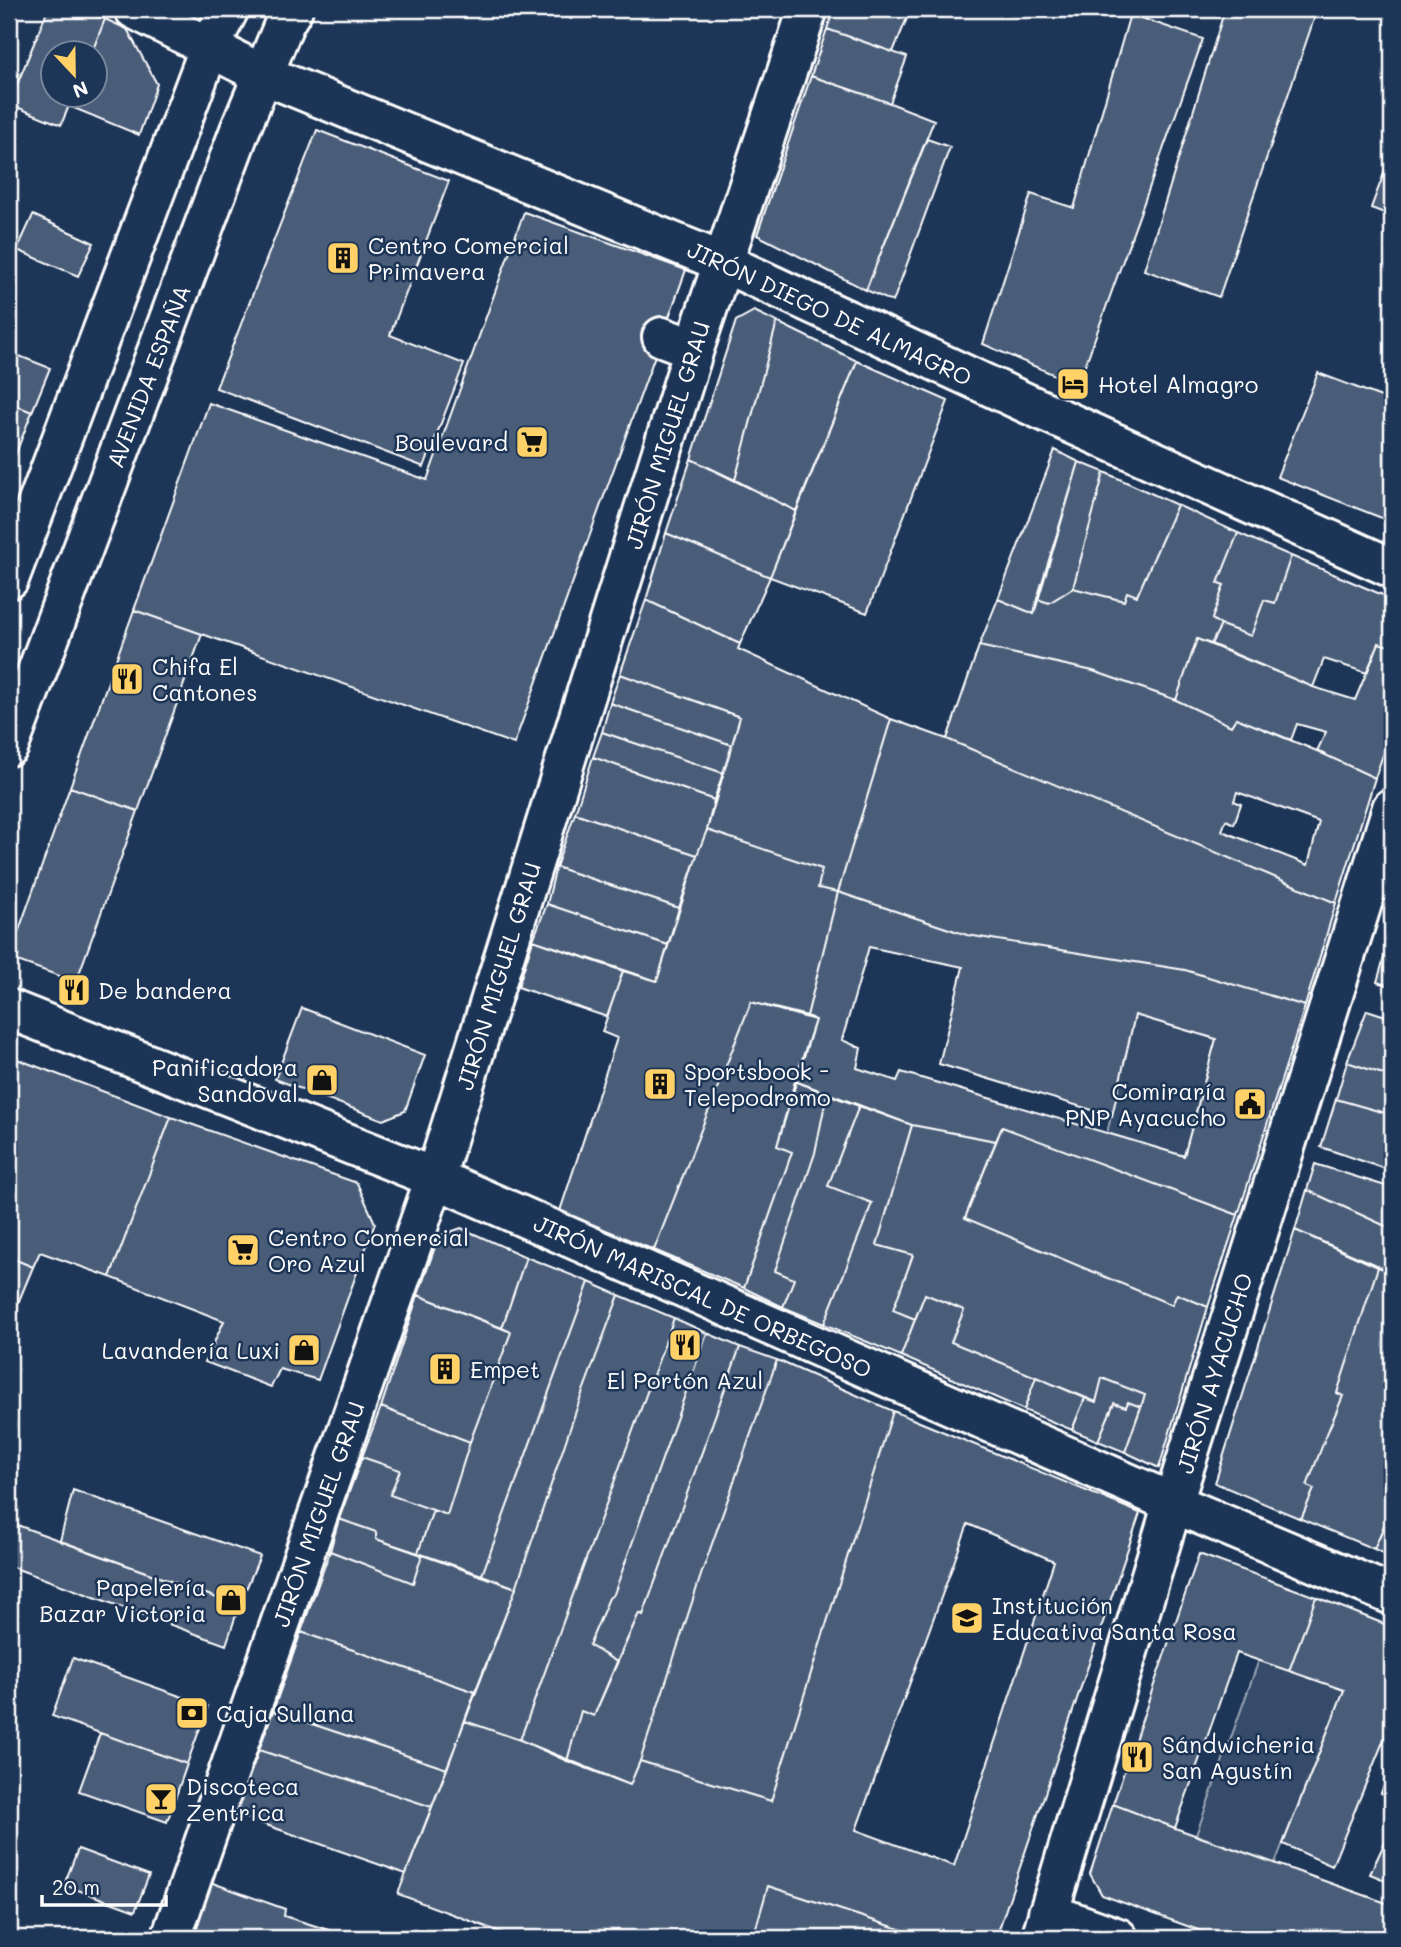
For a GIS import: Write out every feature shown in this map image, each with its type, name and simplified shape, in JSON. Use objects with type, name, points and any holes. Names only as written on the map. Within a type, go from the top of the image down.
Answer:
[{"type":"street","name":"JIRÓN DIEGO DE ALMAGRO","points":[[134,9],[262,74],[722,262],[1392,568]]},
{"type":"street","points":[[9,579],[210,46],[229,9]]},
{"type":"street","name":"AVENIDA ESPAÑA","points":[[9,746],[262,74],[293,9]]},
{"type":"street","name":"JIRÓN MIGUEL GRAU","points":[[171,1938],[435,1178],[678,343],[722,262],[808,9]]},
{"type":"street","name":"JIRÓN AYACUCHO","points":[[1044,1926],[1173,1503],[1392,808]]},
{"type":"street","name":"JIRÓN MARISCAL DE ORBEGOSO","points":[[9,1009],[435,1178],[1173,1503],[1392,1595]]},
{"type":"street","points":[[1044,1926],[1118,1938]]},
{"type":"shaded area","points":[[1135,1015],[1216,1039],[1184,1156],[1107,1133]]},
{"type":"shaded area","points":[[1259,1660],[1344,1690],[1275,1863],[1196,1835]]},
{"type":"building","points":[[48,9],[79,9],[105,19],[98,38],[38,38],[38,108],[68,108],[61,125],[9,104]]},
{"type":"building","points":[[555,9],[578,9],[571,19]]},
{"type":"building","points":[[834,9],[910,11],[893,52],[827,29]]},
{"type":"building","points":[[1225,9],[1294,9],[1315,16],[1219,297],[1144,270]]},
{"type":"building","points":[[1130,14],[1203,39],[1078,385],[983,344],[1031,194],[1074,208]]},
{"type":"building","points":[[105,19],[127,29],[157,84],[139,135],[74,108],[108,108],[108,38],[98,38]]},
{"type":"building","points":[[827,29],[907,57],[890,103],[811,76]]},
{"type":"building","points":[[811,76],[934,120],[866,290],[757,235]]},
{"type":"building","name":"Centro Comercial Primavera","points":[[317,130],[449,181],[390,335],[464,364],[424,467],[216,388]]},
{"type":"building","points":[[927,139],[950,147],[893,302],[866,290]]},
{"type":"building","points":[[1392,152],[1392,216],[1371,208]]},
{"type":"building","name":"Boulevard","points":[[524,212],[686,270],[514,744],[134,610],[209,403],[427,480]]},
{"type":"building","points":[[33,215],[94,243],[78,276],[17,250]]},
{"type":"building","points":[[754,311],[777,322],[735,480],[691,459],[736,321]]},
{"type":"building","points":[[777,322],[857,361],[796,511],[735,480]]},
{"type":"building","points":[[9,352],[50,368],[32,412],[9,403]]},
{"type":"building","points":[[857,361],[948,401],[867,613],[770,577]]},
{"type":"building","points":[[1318,373],[1392,401],[1392,522],[1277,477]]},
{"type":"building","points":[[9,403],[32,412],[16,453],[9,450]]},
{"type":"building","points":[[9,450],[16,453],[9,472]]},
{"type":"building","points":[[1055,450],[1079,462],[1034,614],[998,599]]},
{"type":"building","points":[[691,459],[796,511],[770,577],[666,533]]},
{"type":"building","points":[[1079,462],[1104,472],[1073,588],[1049,603],[1037,599]]},
{"type":"building","points":[[1104,472],[1177,505],[1137,596],[1127,592],[1124,601],[1073,588]]},
{"type":"building","points":[[1177,505],[1238,533],[1218,583],[1224,585],[1212,619],[1221,625],[1211,644],[1197,639],[1176,700],[1093,671],[979,646],[998,599],[1034,614],[1037,599],[1049,603],[1073,588],[1124,601],[1127,592],[1137,596]]},
{"type":"building","points":[[666,533],[770,577],[740,644],[646,600]]},
{"type":"building","points":[[1238,533],[1291,556],[1275,603],[1264,600],[1251,636],[1212,619],[1224,585],[1218,583]]},
{"type":"building","points":[[1291,556],[1392,599],[1392,647],[1379,643],[1367,673],[1324,659],[1313,687],[1211,644],[1221,625],[1251,636],[1264,600],[1275,603]]},
{"type":"building","points":[[646,600],[740,644],[738,649],[891,719],[838,892],[818,888],[822,869],[707,830],[740,717],[620,674]]},
{"type":"building","points":[[134,610],[202,634],[138,811],[70,787]]},
{"type":"building","points":[[1197,639],[1313,687],[1355,700],[1379,643],[1392,647],[1392,729],[1375,778],[1317,751],[1326,732],[1297,724],[1291,740],[1236,718],[1231,726],[1176,700]]},
{"type":"building","points":[[979,646],[1093,671],[1176,700],[1231,726],[1236,718],[1375,778],[1336,903],[947,739]],"holes":[[[1237,792],[1319,822],[1308,865],[1222,831],[1226,820],[1234,824],[1241,804],[1234,801]]]},
{"type":"building","points":[[620,674],[740,717],[732,745],[610,703]]},
{"type":"building","points":[[610,703],[732,745],[723,773],[602,732]]},
{"type":"building","points":[[891,719],[947,739],[1336,903],[1305,1006],[1185,970],[967,935],[838,892]]},
{"type":"building","points":[[602,732],[723,773],[714,800],[593,757]]},
{"type":"building","points":[[593,757],[714,800],[707,830],[697,855],[575,813]]},
{"type":"building","points":[[70,787],[138,811],[76,982],[9,958]]},
{"type":"building","points":[[575,813],[697,855],[679,908],[556,867]]},
{"type":"building","name":"Sportsbook - Telepodromo","points":[[707,830],[822,869],[818,888],[838,892],[807,1016],[751,1002],[654,1250],[560,1211],[617,1038],[602,1032],[623,971],[657,981]]},
{"type":"building","points":[[556,867],[679,908],[668,945],[547,904]]},
{"type":"building","points":[[838,892],[967,935],[1185,970],[1305,1006],[1238,1215],[1002,1127],[996,1141],[912,1125],[795,1081],[815,1020],[807,1016]],"holes":[[[869,947],[963,967],[939,1064],[1112,1116],[1135,1015],[1216,1039],[1184,1156],[901,1072],[897,1081],[857,1068],[861,1048],[842,1040]]]},
{"type":"building","points":[[547,904],[668,945],[657,981],[533,940]]},
{"type":"building","points":[[1392,930],[1392,987],[1377,982]]},
{"type":"building","points":[[533,940],[623,971],[607,1017],[518,987]]},
{"type":"building","points":[[751,1002],[815,1020],[777,1146],[792,1152],[744,1288],[654,1250]]},
{"type":"building","points":[[302,1008],[425,1055],[405,1111],[383,1120],[275,1079]]},
{"type":"building","points":[[1367,1010],[1392,1018],[1392,1077],[1347,1062]]},
{"type":"building","points":[[9,1056],[171,1117],[110,1277],[40,1252],[33,1267],[9,1257]]},
{"type":"building","points":[[1347,1062],[1392,1077],[1392,1115],[1336,1099]]},
{"type":"building","points":[[795,1081],[827,1094],[815,1153],[775,1271],[794,1279],[783,1307],[744,1288],[792,1152],[777,1146]]},
{"type":"building","points":[[827,1094],[859,1106],[828,1186],[872,1203],[824,1324],[783,1307],[794,1279],[775,1271],[815,1153]]},
{"type":"building","points":[[1336,1099],[1392,1115],[1392,1171],[1321,1147]]},
{"type":"building","points":[[859,1106],[912,1125],[877,1245],[913,1255],[893,1310],[915,1319],[901,1356],[824,1324],[872,1203],[828,1186]]},
{"type":"building","name":"Centro Comercial Oro Azul","points":[[171,1117],[357,1183],[375,1223],[318,1380],[280,1369],[271,1387],[205,1362],[224,1321],[110,1277]]},
{"type":"building","points":[[912,1125],[996,1141],[965,1218],[1172,1305],[1177,1294],[1208,1307],[1159,1468],[1125,1452],[1145,1395],[1102,1378],[1096,1402],[951,1342],[964,1310],[925,1294],[915,1319],[893,1310],[913,1255],[877,1245]]},
{"type":"building","points":[[1002,1127],[1238,1215],[1208,1307],[1177,1294],[1172,1305],[965,1218]]},
{"type":"building","points":[[1315,1164],[1392,1188],[1392,1229],[1307,1190]]},
{"type":"building","points":[[1307,1190],[1392,1229],[1392,1272],[1295,1230]]},
{"type":"building","points":[[461,1228],[526,1257],[502,1328],[418,1295],[439,1236]]},
{"type":"building","points":[[1295,1230],[1378,1267],[1337,1393],[1343,1396],[1307,1486],[1314,1489],[1301,1519],[1215,1483]]},
{"type":"building","points":[[9,1257],[33,1267],[16,1308],[9,1305]]},
{"type":"building","points":[[526,1257],[589,1282],[482,1575],[418,1553],[433,1510],[447,1515],[470,1442],[511,1332],[502,1328]]},
{"type":"building","points":[[1378,1267],[1392,1272],[1392,1507],[1374,1549],[1301,1519],[1314,1489],[1307,1486],[1343,1396],[1337,1393]]},
{"type":"building","points":[[589,1282],[619,1295],[579,1402],[516,1588],[482,1575]]},
{"type":"building","points":[[925,1294],[964,1310],[951,1342],[1036,1377],[1024,1410],[901,1356]]},
{"type":"building","name":"Empet","points":[[418,1295],[511,1332],[470,1442],[381,1407]]},
{"type":"building","points":[[619,1295],[674,1318],[520,1740],[465,1721],[516,1588],[579,1402]]},
{"type":"building","points":[[674,1318],[707,1333],[614,1594],[609,1598],[589,1645],[617,1662],[594,1716],[581,1711],[567,1761],[520,1740]]},
{"type":"building","points":[[707,1333],[740,1347],[643,1615],[639,1613],[617,1662],[589,1645],[609,1598],[614,1594]]},
{"type":"building","points":[[740,1347],[777,1360],[630,1785],[567,1761],[581,1711],[594,1716],[639,1613],[643,1615]]},
{"type":"building","points":[[777,1360],[893,1411],[771,1801],[640,1761],[701,1575]]},
{"type":"building","points":[[1036,1377],[1085,1398],[1072,1430],[1024,1410]]},
{"type":"building","points":[[1102,1378],[1145,1395],[1141,1407],[1128,1402],[1126,1407],[1114,1403],[1098,1441],[1072,1430],[1085,1398],[1096,1402]]},
{"type":"building","points":[[1128,1402],[1141,1407],[1125,1452],[1098,1441],[1114,1403],[1126,1407]]},
{"type":"building","points":[[381,1407],[470,1442],[447,1515],[390,1495],[400,1470],[362,1457]]},
{"type":"building","name":"Institución Educativa Santa Rosa","points":[[893,1411],[1140,1513],[996,1938],[927,1938],[768,1886],[753,1938],[516,1938],[398,1894],[465,1721],[520,1740],[630,1785],[640,1761],[771,1801]],"holes":[[[968,1524],[1054,1561],[954,1866],[856,1830]]]},
{"type":"building","points":[[362,1457],[400,1470],[390,1495],[433,1510],[418,1553],[376,1539],[376,1532],[339,1519]]},
{"type":"building","points":[[73,1490],[260,1556],[239,1606],[60,1541]]},
{"type":"building","points":[[1389,1515],[1392,1516],[1392,1557],[1374,1549]]},
{"type":"building","points":[[339,1519],[376,1532],[376,1539],[422,1555],[413,1583],[330,1551]]},
{"type":"building","points":[[9,1522],[239,1606],[226,1645],[9,1566]]},
{"type":"building","points":[[330,1551],[413,1583],[422,1555],[516,1588],[475,1692],[301,1632]]},
{"type":"building","points":[[1199,1554],[1316,1597],[1289,1671],[1237,1653],[1175,1828],[1113,1804]]},
{"type":"building","points":[[1316,1597],[1392,1627],[1392,1720],[1332,1866],[1283,1844],[1344,1690],[1289,1671]]},
{"type":"building","points":[[301,1632],[475,1692],[447,1769],[273,1711]]},
{"type":"building","points":[[73,1658],[208,1706],[187,1764],[52,1716]]},
{"type":"building","points":[[273,1711],[447,1769],[432,1807],[259,1750]]},
{"type":"building","points":[[100,1733],[187,1764],[167,1822],[79,1791]]},
{"type":"building","points":[[259,1750],[432,1807],[406,1874],[235,1814]]},
{"type":"building","points":[[1392,1765],[1392,1798],[1381,1793]]},
{"type":"building","points":[[1113,1804],[1392,1905],[1392,1938],[1220,1938],[1102,1895],[1090,1874]]},
{"type":"building","points":[[1392,1827],[1392,1883],[1370,1874]]},
{"type":"building","points":[[78,1849],[149,1875],[135,1911],[64,1885]]},
{"type":"building","points":[[210,1882],[285,1909],[284,1916],[354,1938],[194,1938]]},
{"type":"building","points":[[768,1886],[927,1938],[753,1938]]},
{"type":"place","name":"Centro Comercial Primavera","points":[[343,258]]},
{"type":"place","name":"Hotel Almagro","points":[[1073,384]]},
{"type":"place","name":"Boulevard","points":[[532,442]]},
{"type":"place","name":"Chifa El Cantones","points":[[127,679]]},
{"type":"place","name":"De bandera","points":[[74,990]]},
{"type":"place","name":"Panificadora Sandoval","points":[[322,1080]]},
{"type":"place","name":"Sportsbook - Telepodromo","points":[[660,1084]]},
{"type":"place","name":"Comiraría PNP Ayacucho","points":[[1250,1104]]},
{"type":"place","name":"Centro Comercial Oro Azul","points":[[243,1250]]},
{"type":"place","name":"El Portón Azul","points":[[685,1345]]},
{"type":"place","name":"Lavandería Luxi","points":[[304,1350]]},
{"type":"place","name":"Empet","points":[[445,1369]]},
{"type":"place","name":"Papelería Bazar Victoria","points":[[231,1600]]},
{"type":"place","name":"Institución Educativa Santa Rosa","points":[[967,1618]]},
{"type":"place","name":"Caja Sullana","points":[[192,1713]]},
{"type":"place","name":"Sándwicheria San Agustín","points":[[1137,1757]]},
{"type":"place","name":"Discoteca Zentrica","points":[[161,1799]]}]
